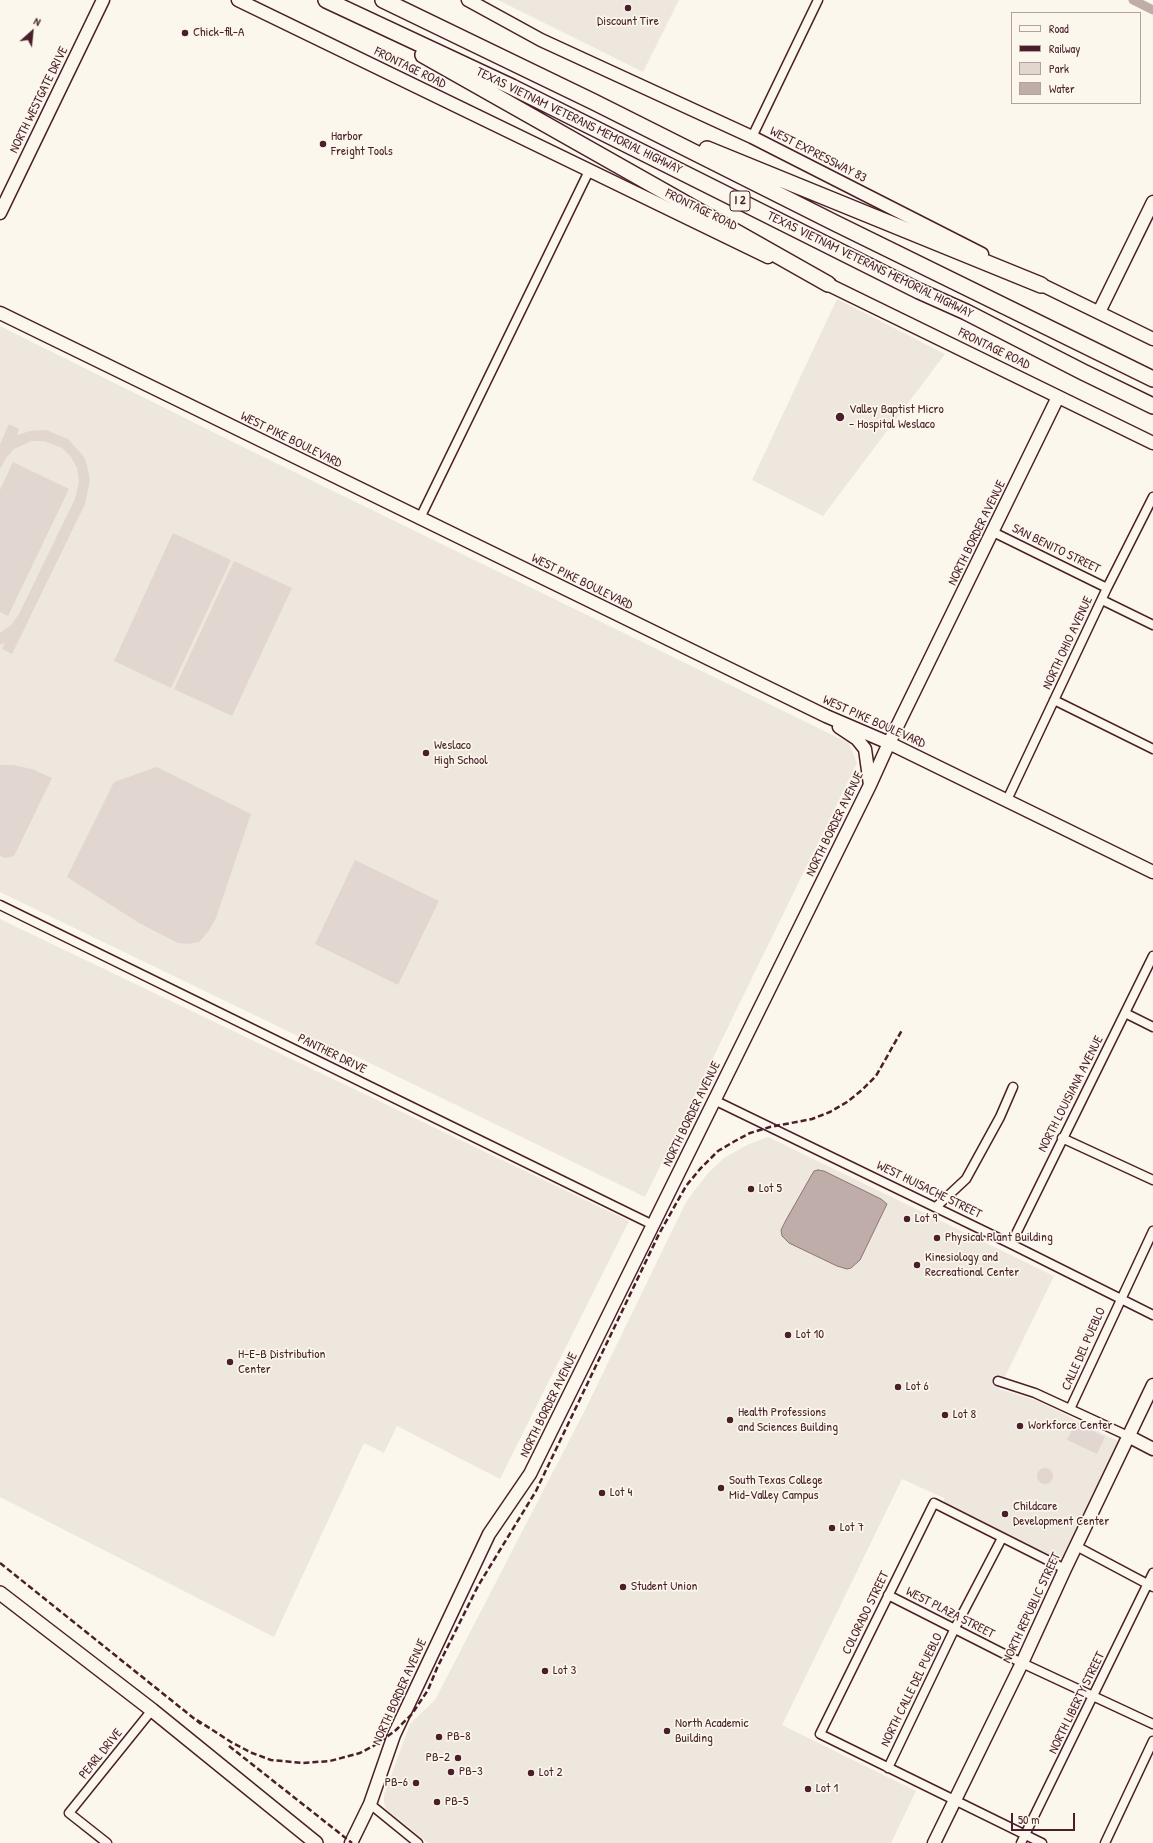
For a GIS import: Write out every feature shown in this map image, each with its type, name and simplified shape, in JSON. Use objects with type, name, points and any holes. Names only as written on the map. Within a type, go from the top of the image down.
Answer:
[{"type":"highway","points":[[322,0],[512,105],[828,284]]},
{"type":"highway","name":"TEXAS VIETNAM VETERANS MEMORIAL HIGHWAY","points":[[326,0],[512,87],[919,291],[966,312],[1153,406]]},
{"type":"highway","name":"TEXAS VIETNAM VETERANS MEMORIAL HIGHWAY","points":[[383,0],[594,102],[835,224],[1153,379]]},
{"type":"highway","points":[[594,102],[1042,285]]},
{"type":"main road","points":[[0,1593],[152,1710],[316,1843]]},
{"type":"street","name":"NORTH WESTGATE DRIVE","points":[[0,213],[103,0]]},
{"type":"street","name":"FRONTAGE ROAD","points":[[238,0],[728,239],[828,284],[1153,443]]},
{"type":"street","name":"WEST EXPRESSWAY 83","points":[[468,0],[541,40],[752,137],[1042,285],[1153,339]]},
{"type":"street","points":[[752,137],[818,0]]},
{"type":"street","points":[[420,518],[589,171]]},
{"type":"street","points":[[1099,312],[1153,202]]},
{"type":"street","name":"WEST PIKE BOULEVARD","points":[[0,313],[826,716],[889,743],[1153,872]]},
{"type":"street","name":"NORTH BORDER AVENUE","points":[[351,1843],[370,1804],[394,1735],[489,1534],[530,1474],[870,785],[889,743],[1058,397]]},
{"type":"street","name":"NORTH OHIO AVENUE","points":[[1008,800],[1107,588],[1152,500]]},
{"type":"street","name":"SAN BENITO STREET","points":[[993,532],[1107,588]]},
{"type":"street","points":[[1102,600],[1153,625]]},
{"type":"street","points":[[1054,700],[1153,749]]},
{"type":"street","points":[[826,716],[857,740],[864,748],[870,785]]},
{"type":"street","name":"PANTHER DRIVE","points":[[0,905],[653,1225]]},
{"type":"street","name":"NORTH LOUISIANA AVENUE","points":[[1011,1244],[1153,956]]},
{"type":"street","points":[[1125,1013],[1153,1027]]},
{"type":"street","points":[[936,1207],[966,1179],[1000,1117],[1013,1087]]},
{"type":"street","name":"WEST HUISACHE STREET","points":[[714,1100],[936,1207],[1153,1315]]},
{"type":"street","points":[[1062,1138],[1153,1180]]},
{"type":"street","name":"CALLE DEL PUEBLO","points":[[1070,1409],[1120,1298],[1153,1231]]},
{"type":"street","points":[[998,1381],[1035,1393],[1153,1449]]},
{"type":"street","name":"NORTH REPUBLIC STREET","points":[[934,1843],[1022,1663],[1153,1385]]},
{"type":"street","name":"COLORADO STREET","points":[[888,1768],[820,1734],[888,1595],[934,1503],[1002,1538]]},
{"type":"street","points":[[1002,1538],[1065,1569]]},
{"type":"street","name":"NORTH CALLE DEL PUEBLO","points":[[888,1768],[955,1628],[1002,1538]]},
{"type":"street","points":[[1076,1546],[1150,1586]]},
{"type":"street","name":"NORTH LIBERTY STREET","points":[[1021,1843],[1150,1586],[1153,1573]]},
{"type":"street","name":"WEST PLAZA STREET","points":[[888,1595],[1022,1663],[1153,1724]]},
{"type":"street","name":"PEARL DRIVE","points":[[107,1843],[69,1813],[152,1710]]},
{"type":"street","points":[[1104,1843],[1153,1741]]},
{"type":"street","points":[[888,1768],[1042,1843]]},
{"type":"street","points":[[370,1804],[418,1843]]},
{"type":"shaded area","points":[[498,0],[679,0],[643,72]]},
{"type":"shaded area","name":"Valley Baptist Micro - Hospital Weslaco","points":[[837,299],[945,354],[823,516],[752,480]]},
{"type":"shaded area","name":"Weslaco High School","points":[[0,326],[239,445],[849,743],[857,763],[645,1197],[341,1049],[335,1054],[0,892]]},
{"type":"shaded area","points":[[0,919],[629,1221],[500,1479],[397,1426],[384,1453],[364,1443],[274,1637],[0,1497]]},
{"type":"shaded area","name":"South Texas College Mid-Valley Campus","points":[[768,1137],[1054,1276],[999,1389],[1038,1401],[1118,1441],[1119,1443],[1063,1559],[1060,1560],[944,1502],[944,1498],[902,1479],[782,1725],[916,1791],[891,1843],[428,1843],[386,1809],[384,1803],[384,1795],[410,1724],[435,1700],[586,1408],[686,1202],[708,1173],[724,1158],[747,1145]]},
{"type":"green space","points":[[9,424],[19,429],[17,435],[30,431],[46,430],[68,439],[84,457],[90,480],[85,504],[12,654],[2,649],[5,643],[0,645],[0,633],[11,625],[19,614],[75,499],[79,481],[77,468],[71,457],[62,448],[44,441],[32,441],[14,449],[6,458],[0,469],[0,444]]},
{"type":"green space","points":[[13,462],[69,489],[8,616],[0,612],[0,490]]},
{"type":"green space","points":[[173,533],[231,560],[171,688],[114,661]]},
{"type":"green space","points":[[234,561],[292,588],[232,716],[174,689]]},
{"type":"green space","points":[[0,765],[13,765],[32,769],[52,778],[14,856],[5,858],[0,856]]},
{"type":"green space","points":[[157,767],[251,814],[216,918],[208,932],[199,942],[188,944],[178,943],[139,923],[67,877],[114,782]]},
{"type":"green space","points":[[355,860],[439,901],[398,985],[315,944]]},
{"type":"green space","points":[[1076,1422],[1105,1437],[1097,1454],[1067,1440]]},
{"type":"green space","points":[[1045,1468],[1052,1473],[1053,1476],[1048,1483],[1045,1484],[1038,1479],[1037,1476],[1042,1469]]},
{"type":"water","points":[[814,1171],[824,1171],[881,1199],[887,1204],[860,1260],[851,1268],[847,1269],[837,1266],[789,1243],[782,1236],[781,1230],[786,1220]]},
{"type":"waterway","points":[[1133,0],[1153,10]]},
{"type":"railway","points":[[197,1720],[231,1742],[252,1753],[271,1760],[303,1763],[330,1761],[360,1753],[377,1744],[396,1730],[412,1714],[428,1690],[437,1668],[478,1586],[536,1491],[659,1234],[686,1186],[718,1151],[750,1133],[770,1127],[812,1119],[830,1112],[847,1102],[876,1076],[902,1030]]},
{"type":"railway","points":[[0,1563],[201,1724]]},
{"type":"railway","points":[[229,1746],[352,1843]]},
{"type":"place","name":"Discount Tire","points":[[628,8]]},
{"type":"place","name":"Chick-fil-A","points":[[185,33]]},
{"type":"place","name":"Harbor Freight Tools","points":[[323,144]]},
{"type":"place","name":"Valley Baptist Micro - Hospital Weslaco","points":[[840,417]]},
{"type":"place","name":"Weslaco High School","points":[[426,753]]},
{"type":"place","name":"Lot 5","points":[[751,1189]]},
{"type":"place","name":"Lot 9","points":[[907,1219]]},
{"type":"place","name":"Physical Plant Building","points":[[937,1238]]},
{"type":"place","name":"Kinesiology and Recreational Center","points":[[917,1265]]},
{"type":"place","name":"Lot 10","points":[[788,1335]]},
{"type":"place","name":"H-E-B Distribution Center","points":[[230,1362]]},
{"type":"place","name":"Lot 6","points":[[898,1387]]},
{"type":"place","name":"Lot 8","points":[[945,1415]]},
{"type":"place","name":"Health Professions and Sciences Building","points":[[730,1420]]},
{"type":"place","name":"Workforce Center","points":[[1020,1426]]},
{"type":"place","name":"South Texas College Mid-Valley Campus","points":[[721,1488]]},
{"type":"place","name":"Lot 4","points":[[602,1493]]},
{"type":"place","name":"Childcare Development Center","points":[[1005,1514]]},
{"type":"place","name":"Lot 7","points":[[832,1528]]},
{"type":"place","name":"Student Union","points":[[623,1587]]},
{"type":"place","name":"Lot 3","points":[[545,1671]]},
{"type":"place","name":"North Academic Building","points":[[667,1731]]},
{"type":"place","name":"PB-8","points":[[439,1737]]},
{"type":"place","name":"PB-2","points":[[458,1758]]},
{"type":"place","name":"PB-3","points":[[451,1772]]},
{"type":"place","name":"Lot 2","points":[[531,1773]]},
{"type":"place","name":"PB-6","points":[[416,1783]]},
{"type":"place","name":"Lot 1","points":[[808,1789]]},
{"type":"place","name":"PB-5","points":[[437,1802]]}]
